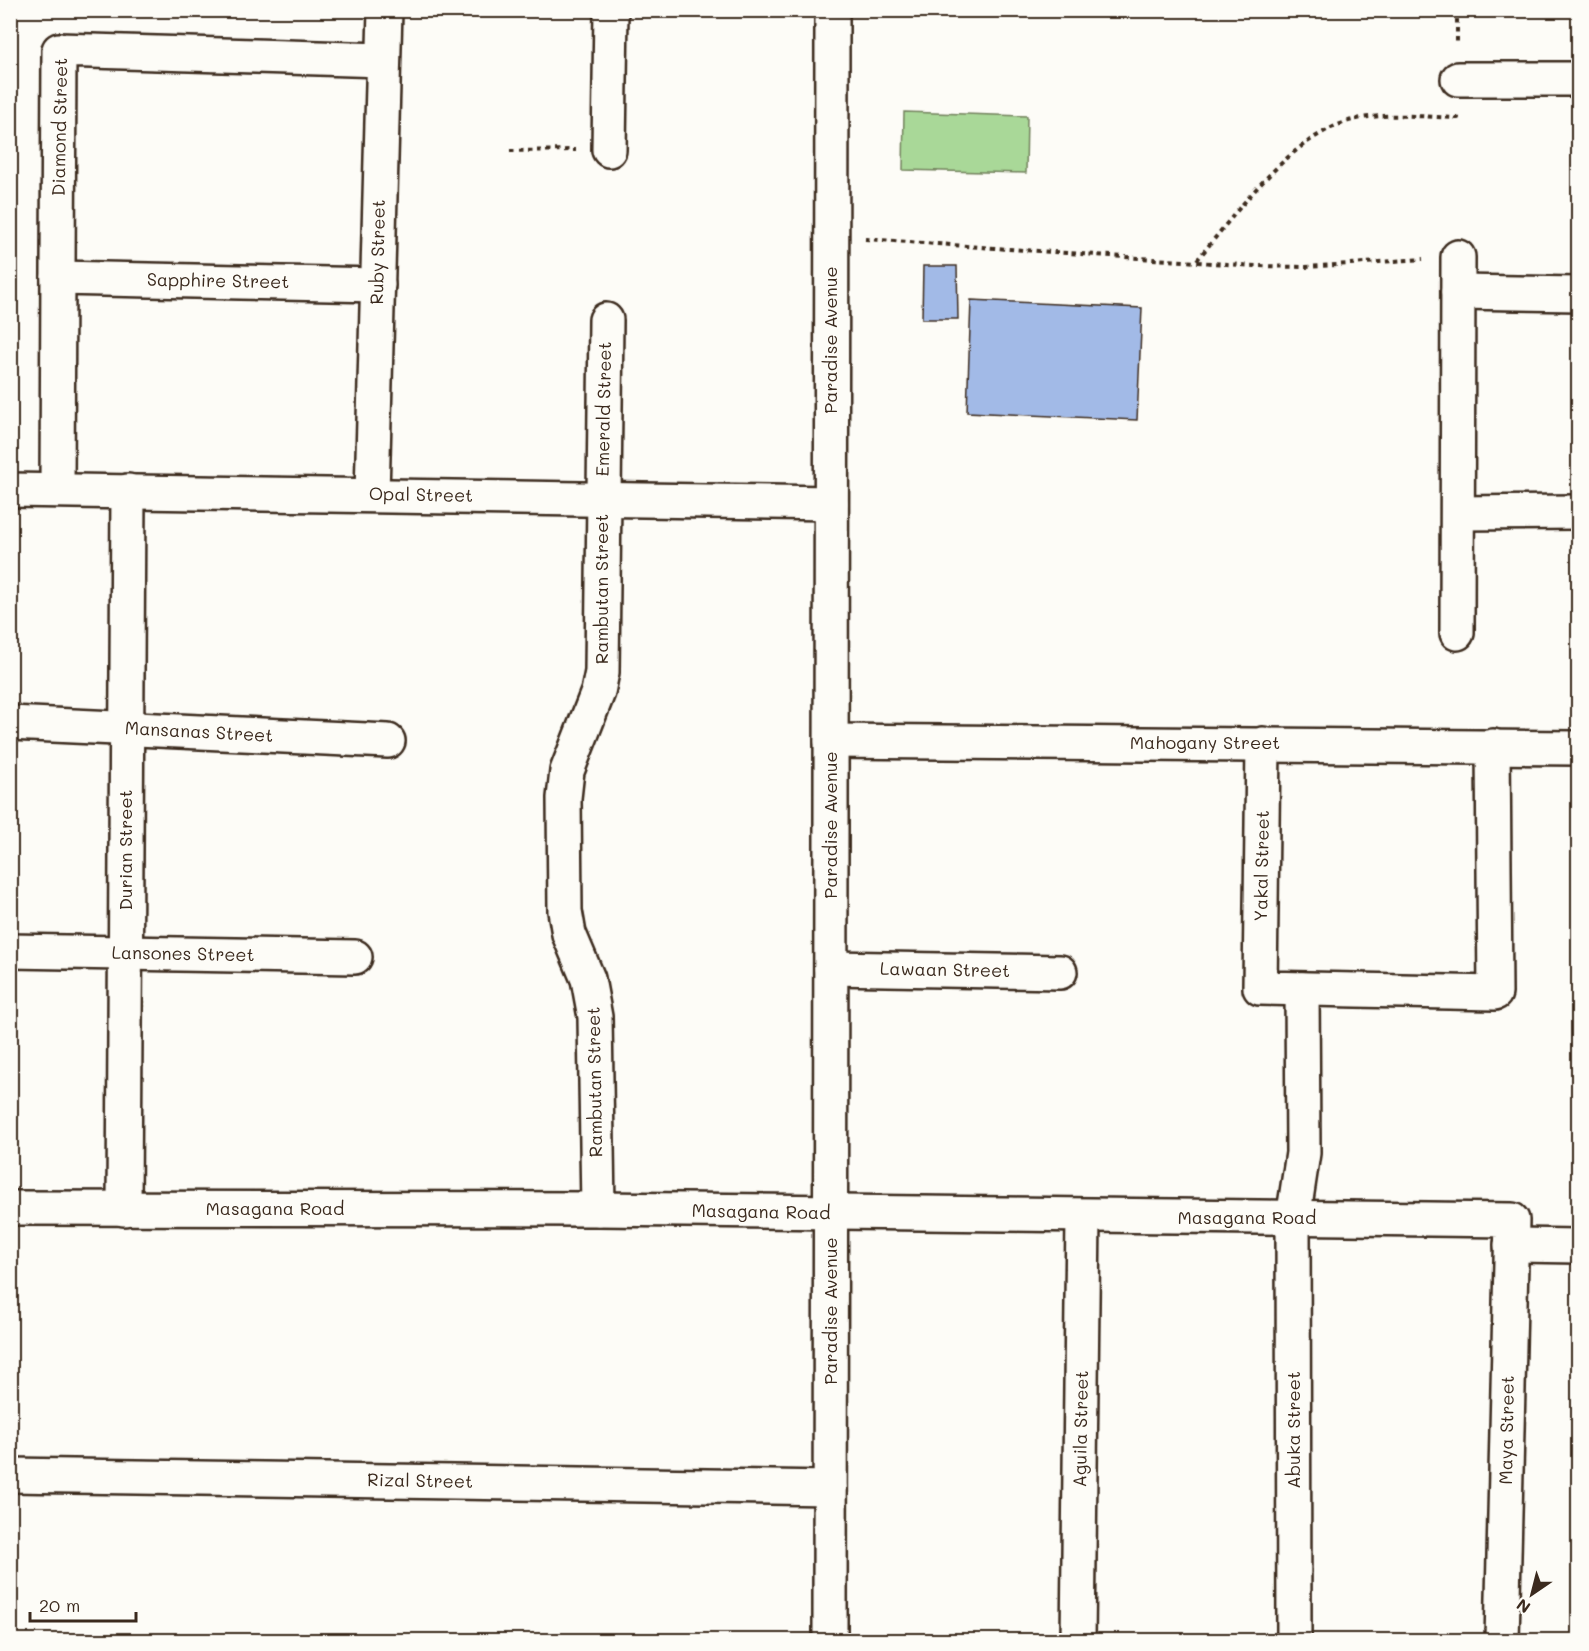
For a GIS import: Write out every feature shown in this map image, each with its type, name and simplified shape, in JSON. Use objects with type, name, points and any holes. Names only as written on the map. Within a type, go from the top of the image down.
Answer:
[{"type":"street","name":"Ruby Street","points":[[372,494],[385,10]]},
{"type":"street","points":[[609,150],[611,10]]},
{"type":"street","name":"Paradise Avenue","points":[[830,1641],[832,10]]},
{"type":"street","name":"Diamond Street","points":[[57,490],[58,51],[383,60]]},
{"type":"street","points":[[1458,79],[1578,79]]},
{"type":"street","points":[[1457,633],[1458,256]]},
{"type":"street","name":"Sapphire Street","points":[[58,278],[378,285]]},
{"type":"street","points":[[1458,292],[1578,294]]},
{"type":"street","name":"Emerald Street","points":[[603,498],[606,320]]},
{"type":"street","name":"Opal Street","points":[[10,490],[831,503]]},
{"type":"street","name":"Durian Street","points":[[124,1209],[128,491]]},
{"type":"street","name":"Rambutan Street","points":[[598,1209],[595,1017],[588,979],[569,934],[566,911],[564,798],[567,771],[598,692],[602,672],[603,498]]},
{"type":"street","points":[[1458,513],[1578,512]]},
{"type":"street","name":"Mansanas Street","points":[[10,723],[388,741]]},
{"type":"street","name":"Mahogany Street","points":[[831,741],[1578,748]]},
{"type":"street","name":"Yakal Street","points":[[1263,744],[1260,988],[1302,989]]},
{"type":"street","points":[[1302,989],[1495,993],[1493,746]]},
{"type":"street","name":"Lansones Street","points":[[10,951],[355,957]]},
{"type":"street","name":"Lawaan Street","points":[[831,968],[1060,972]]},
{"type":"street","name":"Abuka Street","points":[[1294,1641],[1293,1219],[1303,1154],[1302,989]]},
{"type":"street","name":"Masagana Road","points":[[10,1208],[598,1209],[1293,1219],[1512,1233],[1578,1246]]},
{"type":"street","name":"Aguila Street","points":[[1078,1641],[1083,1217]]},
{"type":"street","name":"Maya Street","points":[[1502,1641],[1512,1233]]},
{"type":"street","name":"Rizal Street","points":[[10,1475],[830,1488]]},
{"type":"path","points":[[1196,261],[1272,174],[1305,142],[1341,124],[1368,117],[1458,118]]},
{"type":"path","points":[[510,151],[609,150]]},
{"type":"path","points":[[831,237],[1255,266],[1306,267],[1458,256]]},
{"type":"green space","points":[[904,112],[1027,116],[1026,173],[903,170]]},
{"type":"building","points":[[923,266],[957,266],[958,319],[922,319]]},
{"type":"building","points":[[971,300],[1142,308],[1137,420],[967,412]]}]
